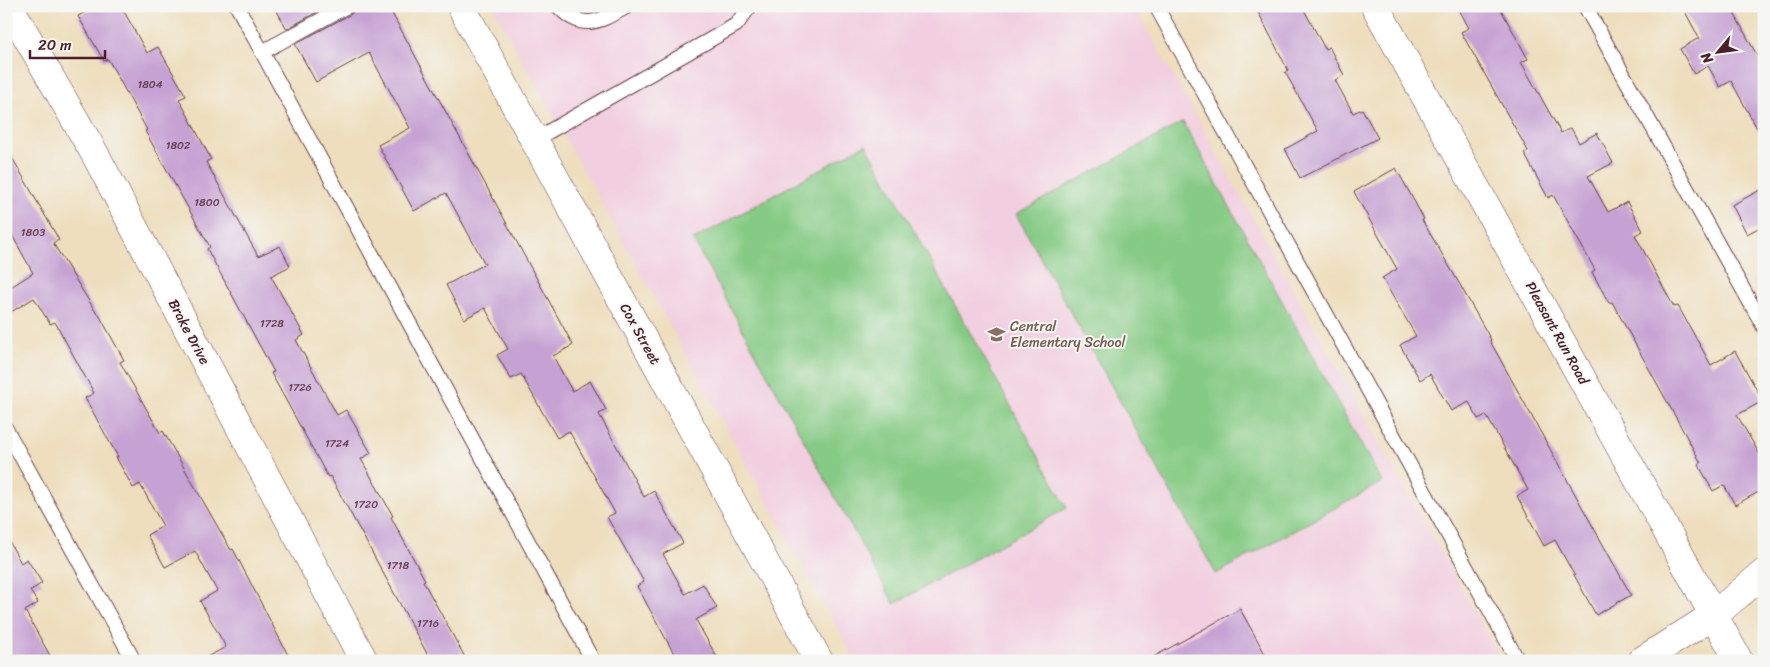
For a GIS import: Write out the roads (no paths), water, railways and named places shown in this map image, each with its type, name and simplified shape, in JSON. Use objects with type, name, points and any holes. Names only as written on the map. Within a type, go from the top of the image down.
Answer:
[{"type":"street","name":"Brake Drive","points":[[10,6],[96,156],[364,661]]},
{"type":"street","name":"Cox Street","points":[[460,6],[819,661]]},
{"type":"street","name":"Pleasant Run Road","points":[[1375,6],[1739,661]]},
{"type":"street","points":[[1641,661],[1714,615],[1764,573]]},
{"type":"lane","points":[[237,6],[593,661]]},
{"type":"lane","points":[[262,52],[346,6]]},
{"type":"lane","points":[[558,6],[567,16],[584,23],[604,19],[628,6]]},
{"type":"lane","points":[[534,140],[736,25],[748,9],[747,6]]},
{"type":"lane","points":[[1156,6],[1518,661]]},
{"type":"lane","points":[[1585,6],[1764,328]]},
{"type":"lane","points":[[6,429],[134,661]]},
{"type":"place","name":"Central Elementary School","points":[[996,334]]}]
